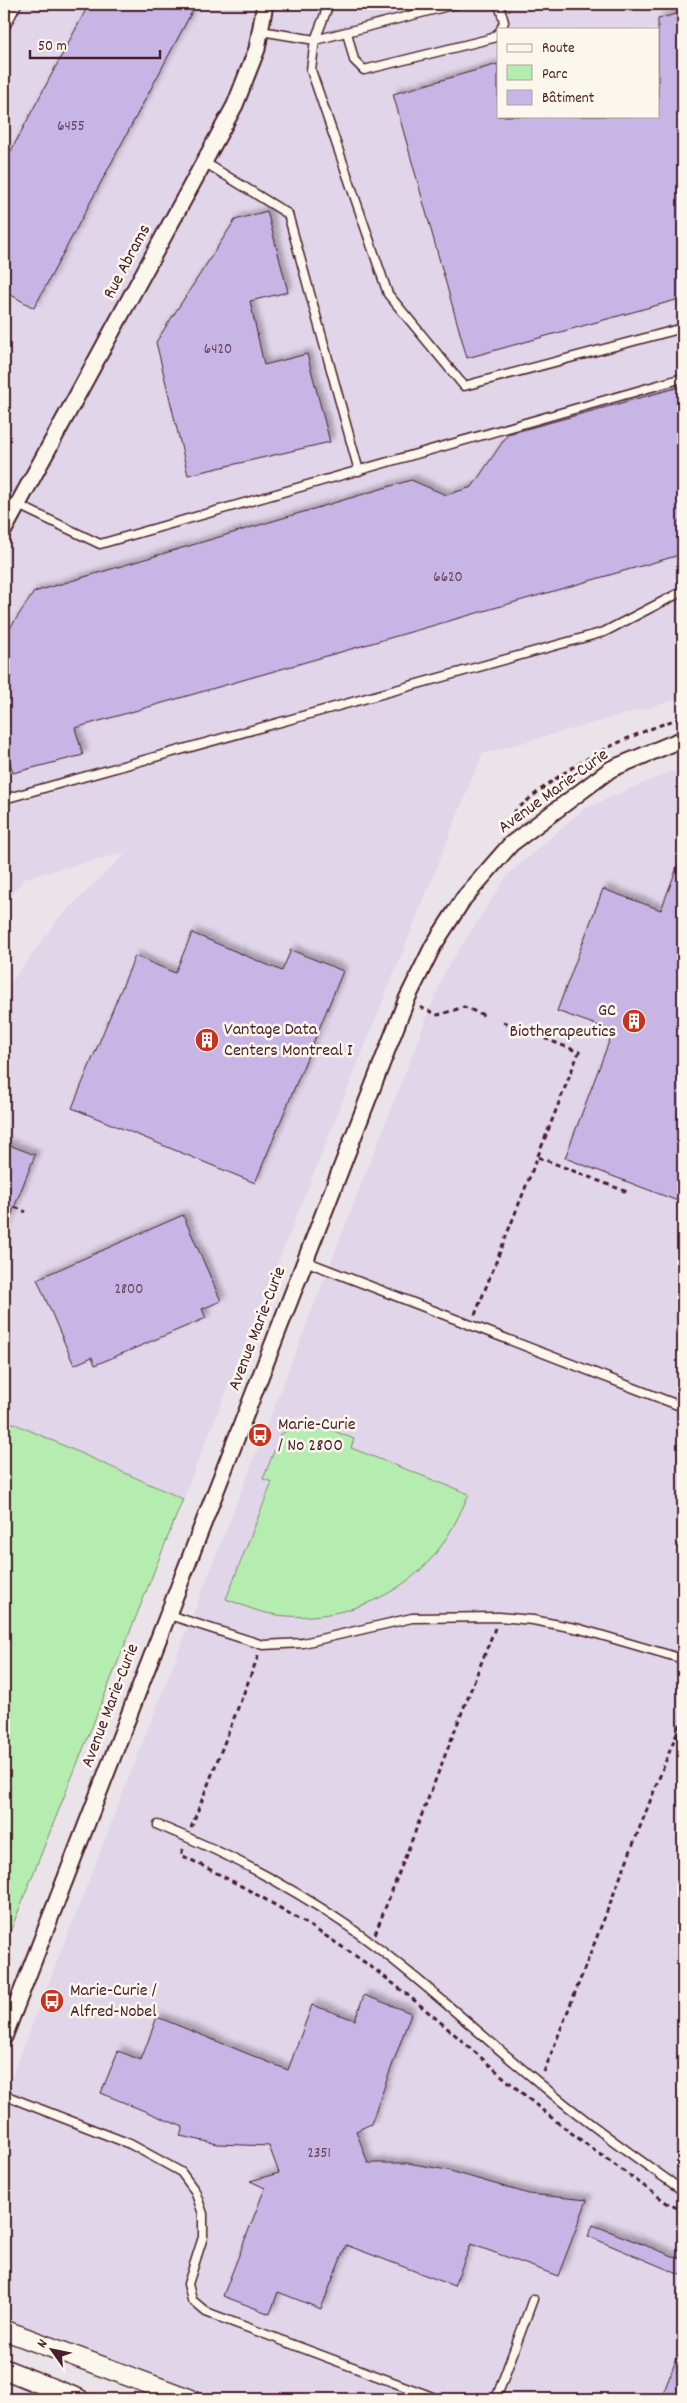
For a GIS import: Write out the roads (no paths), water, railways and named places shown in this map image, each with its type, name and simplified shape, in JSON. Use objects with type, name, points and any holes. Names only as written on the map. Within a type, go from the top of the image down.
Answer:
[{"type":"street","name":"Rue Abrams","points":[[4,530],[242,91],[261,31],[265,4]]},
{"type":"street","name":"Avenue Marie-Curie","points":[[4,2037],[304,1260],[406,1001],[433,946],[464,898],[511,844],[611,769],[683,739]]},
{"type":"street","points":[[4,2330],[190,2399]]},
{"type":"street","points":[[4,2369],[79,2399]]},
{"type":"lane","points":[[4,29],[17,4]]},
{"type":"lane","points":[[329,4],[315,40],[311,70],[388,294],[464,386],[683,328]]},
{"type":"lane","points":[[261,31],[315,40],[456,4]]},
{"type":"lane","points":[[499,4],[504,22],[501,28]]},
{"type":"lane","points":[[348,32],[354,60],[364,70],[493,38],[497,34]]},
{"type":"lane","points":[[204,162],[288,214],[360,470]]},
{"type":"lane","points":[[18,505],[100,544],[683,378]]},
{"type":"lane","points":[[4,799],[604,632],[683,591]]},
{"type":"lane","points":[[304,1260],[683,1408]]},
{"type":"lane","points":[[166,1614],[263,1645],[302,1643],[412,1618],[533,1620],[580,1629],[683,1659]]},
{"type":"lane","points":[[158,1825],[187,1837],[262,1875],[343,1923],[437,1995],[539,2084],[683,2191]]},
{"type":"lane","points":[[4,2095],[130,2144],[181,2172],[195,2191],[203,2214],[203,2237],[188,2284],[192,2300],[206,2312],[438,2399]]},
{"type":"lane","points":[[496,2399],[533,2299]]},
{"type":"place","name":"GC Biotherapeutics","points":[[634,1021]]},
{"type":"place","name":"Vantage Data Centers Montreal I","points":[[207,1040]]},
{"type":"place","name":"Marie-Curie / No 2800","points":[[260,1435]]},
{"type":"place","name":"Marie-Curie / Alfred-Nobel","points":[[52,2001]]}]
